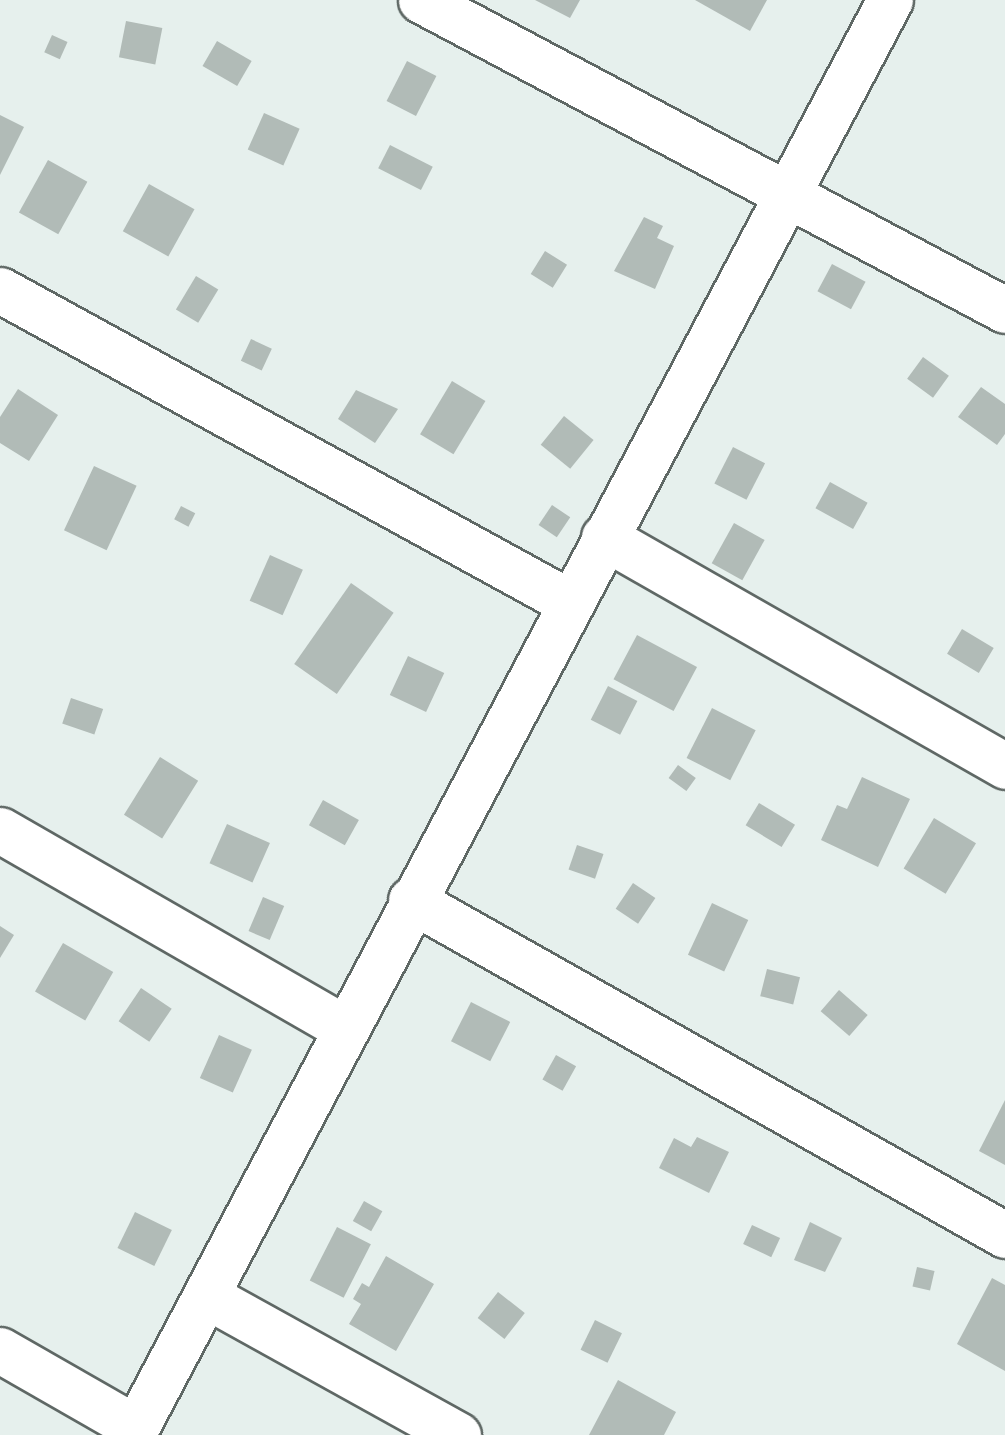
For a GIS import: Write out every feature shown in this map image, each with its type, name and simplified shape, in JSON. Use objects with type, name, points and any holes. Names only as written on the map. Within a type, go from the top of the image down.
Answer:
[{"type":"street","points":[[421,0],[1005,310]]},
{"type":"street","points":[[0,1350],[134,1432],[410,900],[890,0]]},
{"type":"street","points":[[0,290],[570,602]]},
{"type":"street","points":[[604,537],[1005,766]]},
{"type":"street","points":[[0,830],[343,1027]]},
{"type":"street","points":[[410,900],[1005,1235]]},
{"type":"street","points":[[207,1296],[458,1435]]},
{"type":"building","points":[[535,0],[580,0],[570,18]]},
{"type":"building","points":[[695,0],[767,0],[750,31]]},
{"type":"building","points":[[126,21],[162,28],[155,64],[119,57]]},
{"type":"building","points":[[52,35],[68,42],[60,59],[44,52]]},
{"type":"building","points":[[217,41],[252,61],[237,86],[202,66]]},
{"type":"building","points":[[407,61],[436,76],[416,116],[387,101]]},
{"type":"building","points":[[264,113],[300,129],[283,165],[248,150]]},
{"type":"building","points":[[0,115],[24,127],[0,175]]},
{"type":"building","points":[[390,145],[433,167],[421,190],[378,168]]},
{"type":"building","points":[[48,160],[87,182],[58,234],[19,212]]},
{"type":"building","points":[[149,184],[194,209],[168,256],[123,231]]},
{"type":"building","points":[[644,217],[663,226],[657,238],[674,246],[655,289],[614,271]]},
{"type":"building","points":[[545,251],[567,265],[553,288],[531,274]]},
{"type":"building","points":[[832,264],[866,282],[851,309],[817,291]]},
{"type":"building","points":[[196,276],[218,289],[198,323],[176,309]]},
{"type":"building","points":[[251,339],[272,349],[262,370],[241,361]]},
{"type":"building","points":[[923,357],[949,376],[933,398],[907,379]]},
{"type":"building","points":[[452,381],[485,401],[453,454],[420,434]]},
{"type":"building","points":[[981,387],[1005,404],[1005,434],[997,445],[958,417]]},
{"type":"building","points":[[18,389],[58,415],[29,461],[0,443],[0,417]]},
{"type":"building","points":[[356,390],[398,409],[375,443],[338,419]]},
{"type":"building","points":[[564,416],[594,440],[570,469],[541,445]]},
{"type":"building","points":[[733,447],[765,463],[746,500],[714,484]]},
{"type":"building","points":[[94,466],[137,486],[107,550],[64,530]]},
{"type":"building","points":[[830,482],[868,503],[853,529],[815,508]]},
{"type":"building","points":[[552,505],[570,517],[557,537],[539,525]]},
{"type":"building","points":[[181,506],[195,513],[188,527],[174,519]]},
{"type":"building","points":[[734,523],[765,540],[742,580],[712,563]]},
{"type":"building","points":[[270,555],[303,570],[283,615],[250,601]]},
{"type":"building","points":[[351,583],[394,613],[337,694],[294,664]]},
{"type":"building","points":[[962,629],[994,648],[979,673],[947,654]]},
{"type":"building","points":[[637,635],[697,667],[674,711],[614,679]]},
{"type":"building","points":[[408,656],[444,673],[426,712],[390,695]]},
{"type":"building","points":[[608,686],[637,701],[620,735],[591,720]]},
{"type":"building","points":[[71,698],[103,709],[94,735],[62,724]]},
{"type":"building","points":[[712,708],[756,730],[730,780],[687,758]]},
{"type":"building","points":[[160,757],[198,781],[162,839],[124,815]]},
{"type":"building","points":[[678,765],[696,778],[686,791],[669,778]]},
{"type":"building","points":[[862,777],[910,799],[878,867],[821,840],[837,805],[847,809]]},
{"type":"building","points":[[323,800],[359,820],[345,845],[309,825]]},
{"type":"building","points":[[759,803],[795,825],[782,847],[746,825]]},
{"type":"building","points":[[934,818],[976,843],[946,894],[904,869]]},
{"type":"building","points":[[227,824],[270,843],[252,882],[210,863]]},
{"type":"building","points":[[577,845],[603,854],[595,879],[569,870]]},
{"type":"building","points":[[633,883],[655,898],[638,924],[616,909]]},
{"type":"building","points":[[263,897],[284,906],[270,940],[249,931]]},
{"type":"building","points":[[712,903],[748,920],[724,972],[688,955]]},
{"type":"building","points":[[0,926],[14,935],[0,958]]},
{"type":"building","points":[[63,943],[113,972],[85,1020],[35,991]]},
{"type":"building","points":[[767,969],[800,977],[793,1004],[760,996]]},
{"type":"building","points":[[141,988],[172,1009],[149,1042],[119,1021]]},
{"type":"building","points":[[839,990],[868,1015],[849,1036],[821,1011]]},
{"type":"building","points":[[471,1002],[510,1022],[490,1061],[451,1041]]},
{"type":"building","points":[[219,1035],[252,1050],[233,1093],[200,1078]]},
{"type":"building","points":[[556,1055],[576,1066],[563,1091],[542,1079]]},
{"type":"building","points":[[1005,1100],[1005,1165],[979,1151]]},
{"type":"building","points":[[697,1137],[729,1152],[709,1193],[659,1168],[674,1138],[691,1147]]},
{"type":"building","points":[[364,1201],[382,1211],[371,1231],[353,1221]]},
{"type":"building","points":[[135,1212],[172,1230],[154,1266],[117,1248]]},
{"type":"building","points":[[810,1222],[842,1238],[825,1272],[794,1260]]},
{"type":"building","points":[[752,1225],[780,1238],[771,1257],[743,1244]]},
{"type":"building","points":[[337,1227],[371,1244],[344,1298],[310,1280]]},
{"type":"building","points":[[386,1256],[434,1284],[396,1351],[349,1324],[361,1304],[353,1299],[362,1283],[369,1287]]},
{"type":"building","points":[[917,1267],[935,1271],[930,1291],[913,1286]]},
{"type":"building","points":[[992,1278],[1005,1285],[1005,1371],[957,1344]]},
{"type":"building","points":[[498,1292],[525,1313],[504,1339],[478,1318]]},
{"type":"building","points":[[595,1320],[622,1333],[607,1363],[581,1350]]},
{"type":"building","points":[[618,1380],[676,1412],[664,1435],[589,1435]]}]
